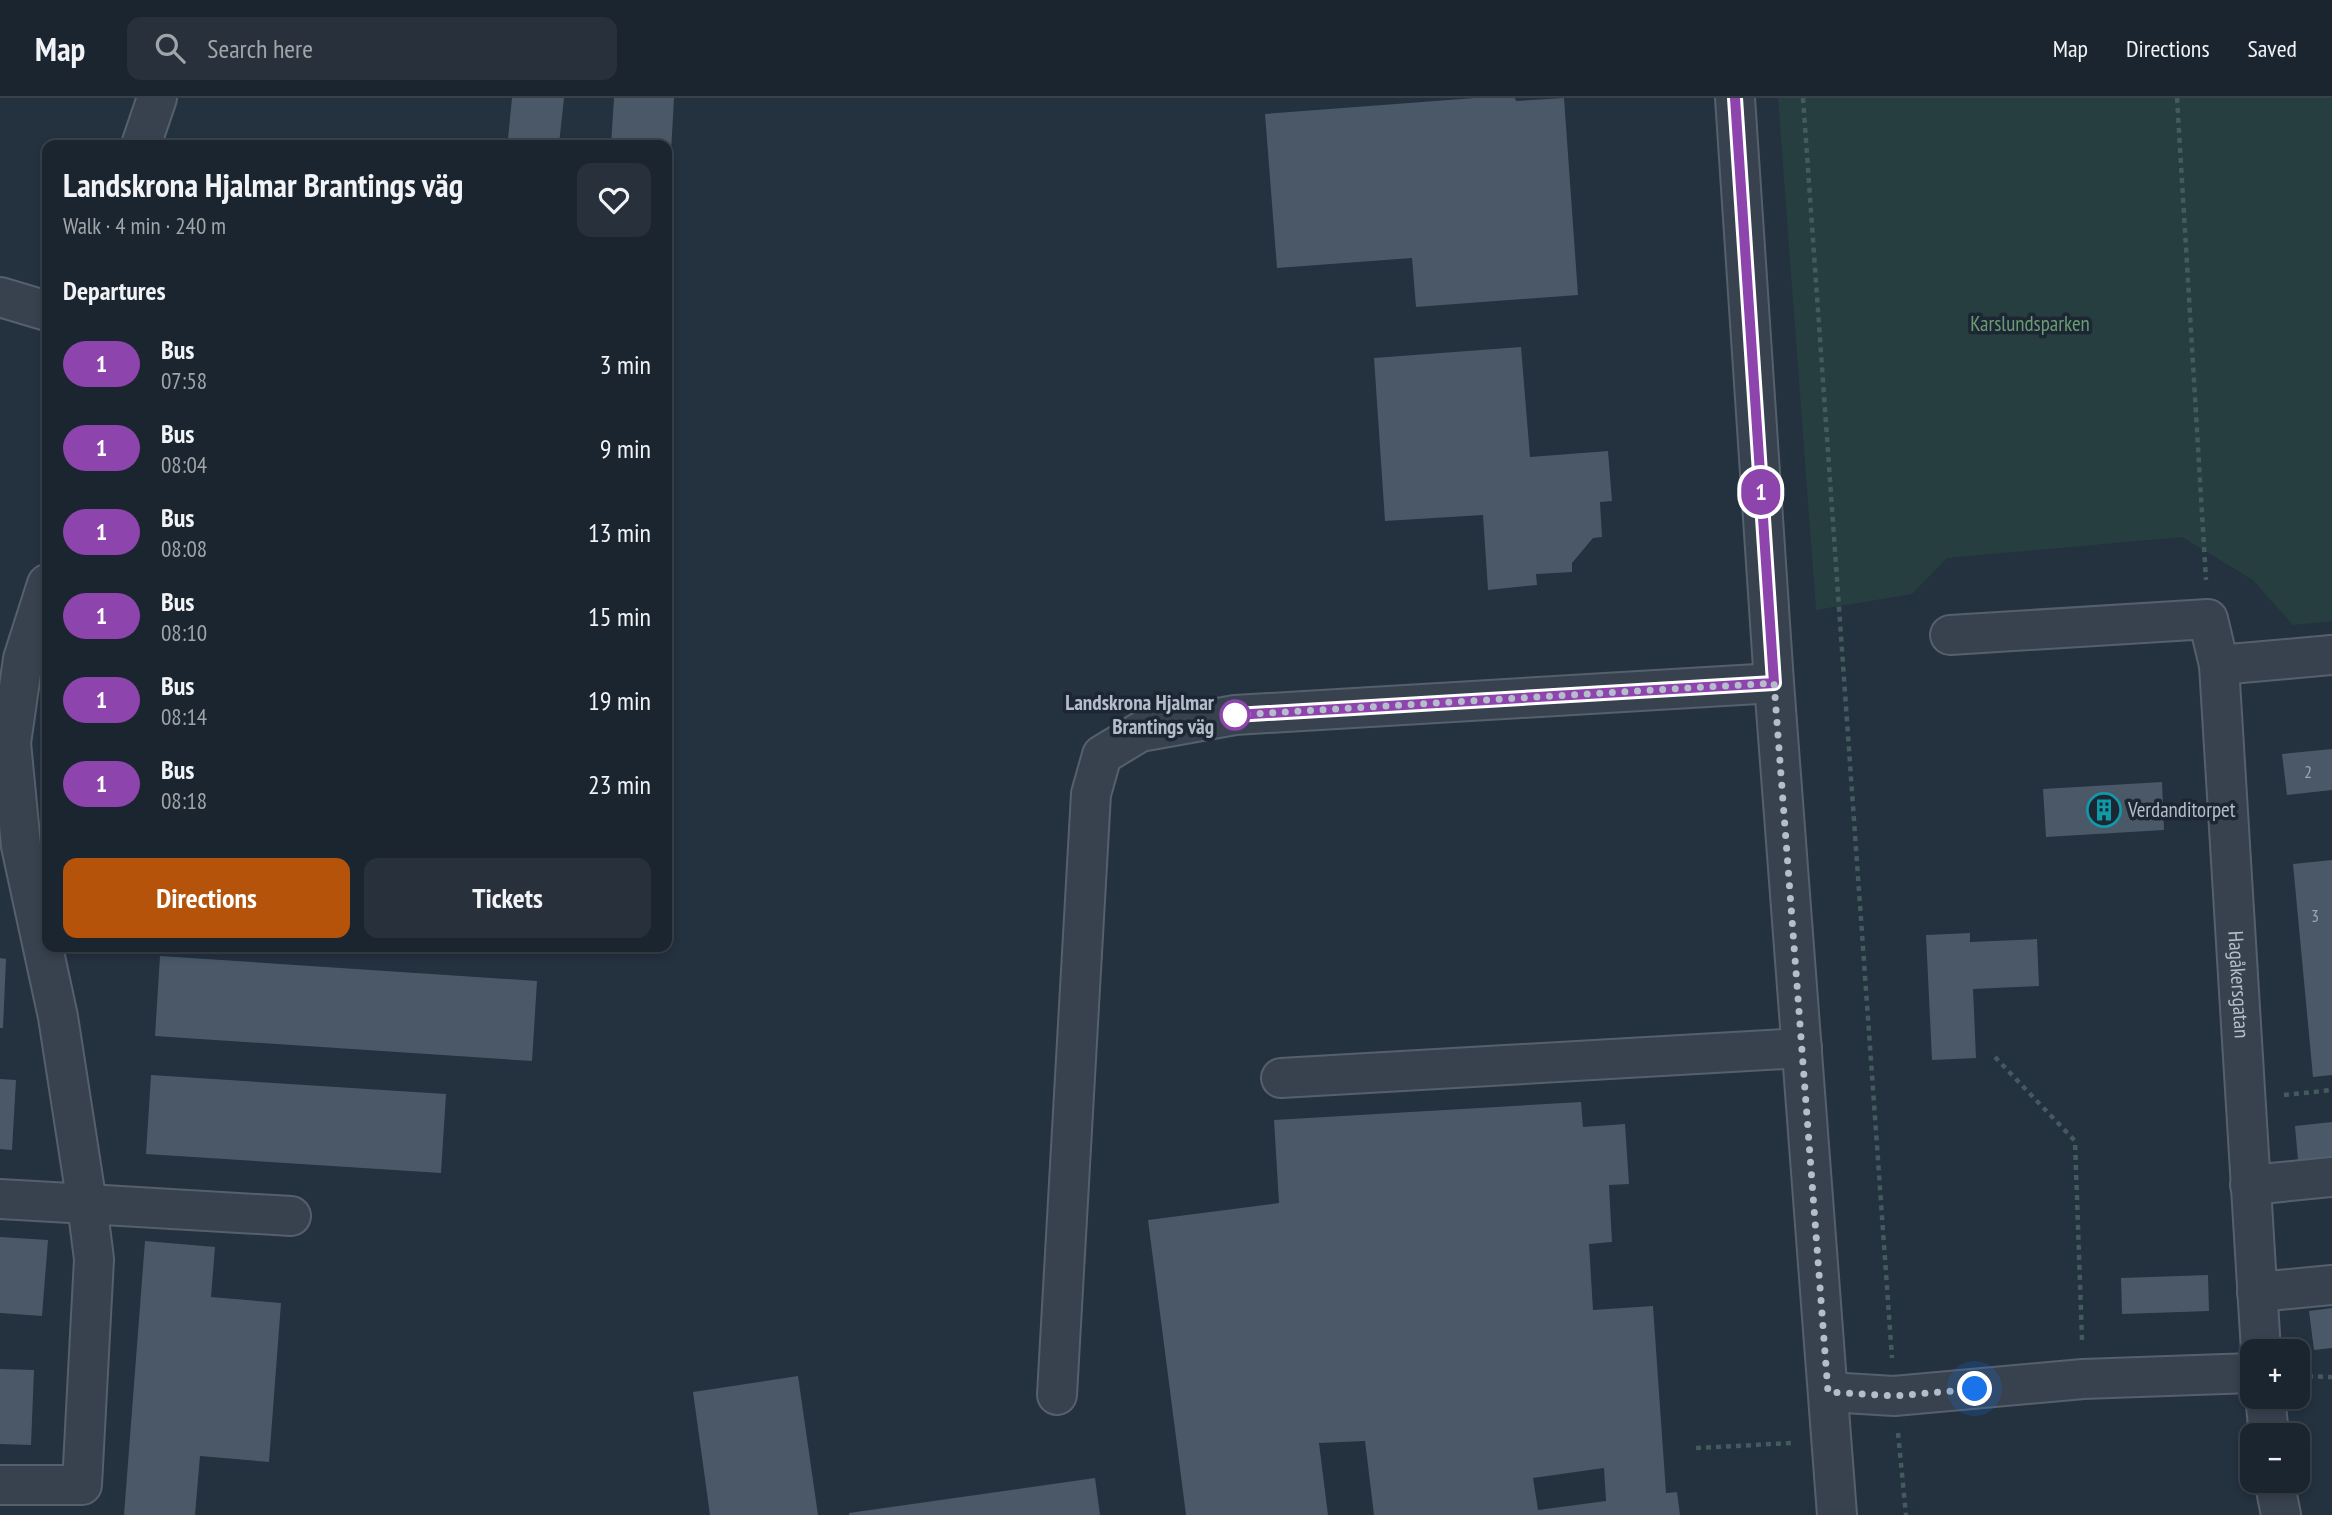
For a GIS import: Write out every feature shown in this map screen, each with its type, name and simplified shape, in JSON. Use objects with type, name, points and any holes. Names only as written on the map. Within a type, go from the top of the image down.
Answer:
[{"type":"street","points":[[143,140],[157,98]]},
{"type":"street","points":[[1735,98],[1774,683],[1837,1515]]},
{"type":"street","points":[[0,297],[42,310]]},
{"type":"street","points":[[42,600],[23,659],[12,743],[21,846],[42,943]]},
{"type":"street","points":[[1950,635],[2208,619]]},
{"type":"street","name":"Hagåkersgatan","points":[[2208,619],[2219,665],[2260,1339]]},
{"type":"street","points":[[2219,665],[2332,655]]},
{"type":"street","points":[[1057,1395],[1091,794],[1102,755],[1140,732],[1235,715],[1774,683]]},
{"type":"street","points":[[0,1485],[82,1485],[94,1259],[58,1017],[44,952]]},
{"type":"street","points":[[1281,1079],[1802,1048]]},
{"type":"street","points":[[2250,1185],[2332,1177]]},
{"type":"street","points":[[0,1199],[291,1216]]},
{"type":"street","points":[[2257,1292],[2332,1285]]},
{"type":"street","points":[[1828,1392],[1894,1396],[2083,1379],[2240,1373]]},
{"type":"street","points":[[2277,1493],[2281,1515]]},
{"type":"path","points":[[1804,98],[1894,1396],[1906,1515]]},
{"type":"path","points":[[2177,98],[2208,619]]},
{"type":"path","points":[[1995,1057],[2076,1141],[2083,1379]]},
{"type":"path","points":[[2245,1099],[2332,1090]]},
{"type":"path","points":[[2310,1376],[2332,1377]]},
{"type":"path","points":[[1696,1448],[1831,1441]]},
{"type":"green space","name":"Karslundsparken","points":[[1778,98],[2332,98],[2332,621],[2293,625],[2253,580],[2182,537],[1947,558],[1912,594],[1816,610]]},
{"type":"building","points":[[512,98],[564,98],[559,140],[508,139]]},
{"type":"building","points":[[614,98],[674,98],[672,140],[611,140]]},
{"type":"building","points":[[1475,98],[1515,98],[1516,101],[1564,98],[1578,295],[1416,307],[1412,258],[1277,268],[1265,114]]},
{"type":"building","points":[[1521,347],[1530,457],[1608,451],[1612,501],[1600,502],[1602,537],[1593,538],[1572,563],[1572,572],[1536,574],[1537,585],[1488,590],[1483,515],[1385,521],[1374,358]]},
{"type":"building","points":[[2332,749],[2332,790],[2287,795],[2282,754]]},
{"type":"building","name":"Verdanditorpet","points":[[2162,782],[2164,830],[2046,837],[2043,789]]},
{"type":"building","points":[[2332,860],[2332,1075],[2313,1077],[2293,864]]},
{"type":"building","points":[[1970,933],[1970,942],[2037,939],[2039,986],[1973,989],[1976,1058],[1932,1060],[1926,935]]},
{"type":"building","points":[[160,956],[537,981],[532,1061],[155,1036]]},
{"type":"building","points":[[0,958],[6,959],[3,1028],[0,1028]]},
{"type":"building","points":[[151,1075],[446,1094],[441,1173],[146,1154]]},
{"type":"building","points":[[0,1079],[16,1080],[12,1150],[0,1149]]},
{"type":"building","points":[[1581,1102],[1583,1127],[1625,1124],[1629,1184],[1609,1185],[1612,1242],[1589,1244],[1593,1310],[1653,1306],[1666,1493],[1677,1492],[1680,1515],[1374,1515],[1365,1441],[1319,1443],[1328,1515],[1186,1515],[1148,1220],[1279,1203],[1274,1120]],"holes":[[[1604,1468],[1606,1501],[1538,1510],[1533,1478]]]},
{"type":"building","points":[[2332,1122],[2332,1157],[2298,1160],[2295,1126]]},
{"type":"building","points":[[0,1237],[48,1240],[42,1316],[0,1313]]},
{"type":"building","points":[[145,1241],[215,1247],[211,1297],[281,1303],[269,1462],[200,1456],[195,1515],[124,1515]]},
{"type":"building","points":[[2208,1275],[2209,1311],[2122,1314],[2121,1278]]},
{"type":"building","points":[[2332,1308],[2332,1348],[2314,1350],[2309,1311]]},
{"type":"building","points":[[0,1369],[34,1370],[31,1445],[0,1444]]},
{"type":"building","points":[[798,1376],[818,1515],[710,1515],[693,1392]]},
{"type":"building","points":[[1095,1478],[1100,1515],[849,1515],[849,1513]]},
{"type":"bus line","name":"1","points":[[1235,715],[1774,683],[1735,98]]},
{"type":"place","name":"Landskrona Hjalmar Brantings väg","points":[[1235,715]]},
{"type":"place","name":"Verdanditorpet","points":[[2104,810]]},
{"type":"route","points":[[1235,715],[1774,683],[1828,1392],[1894,1396],[1975,1389]]}]
